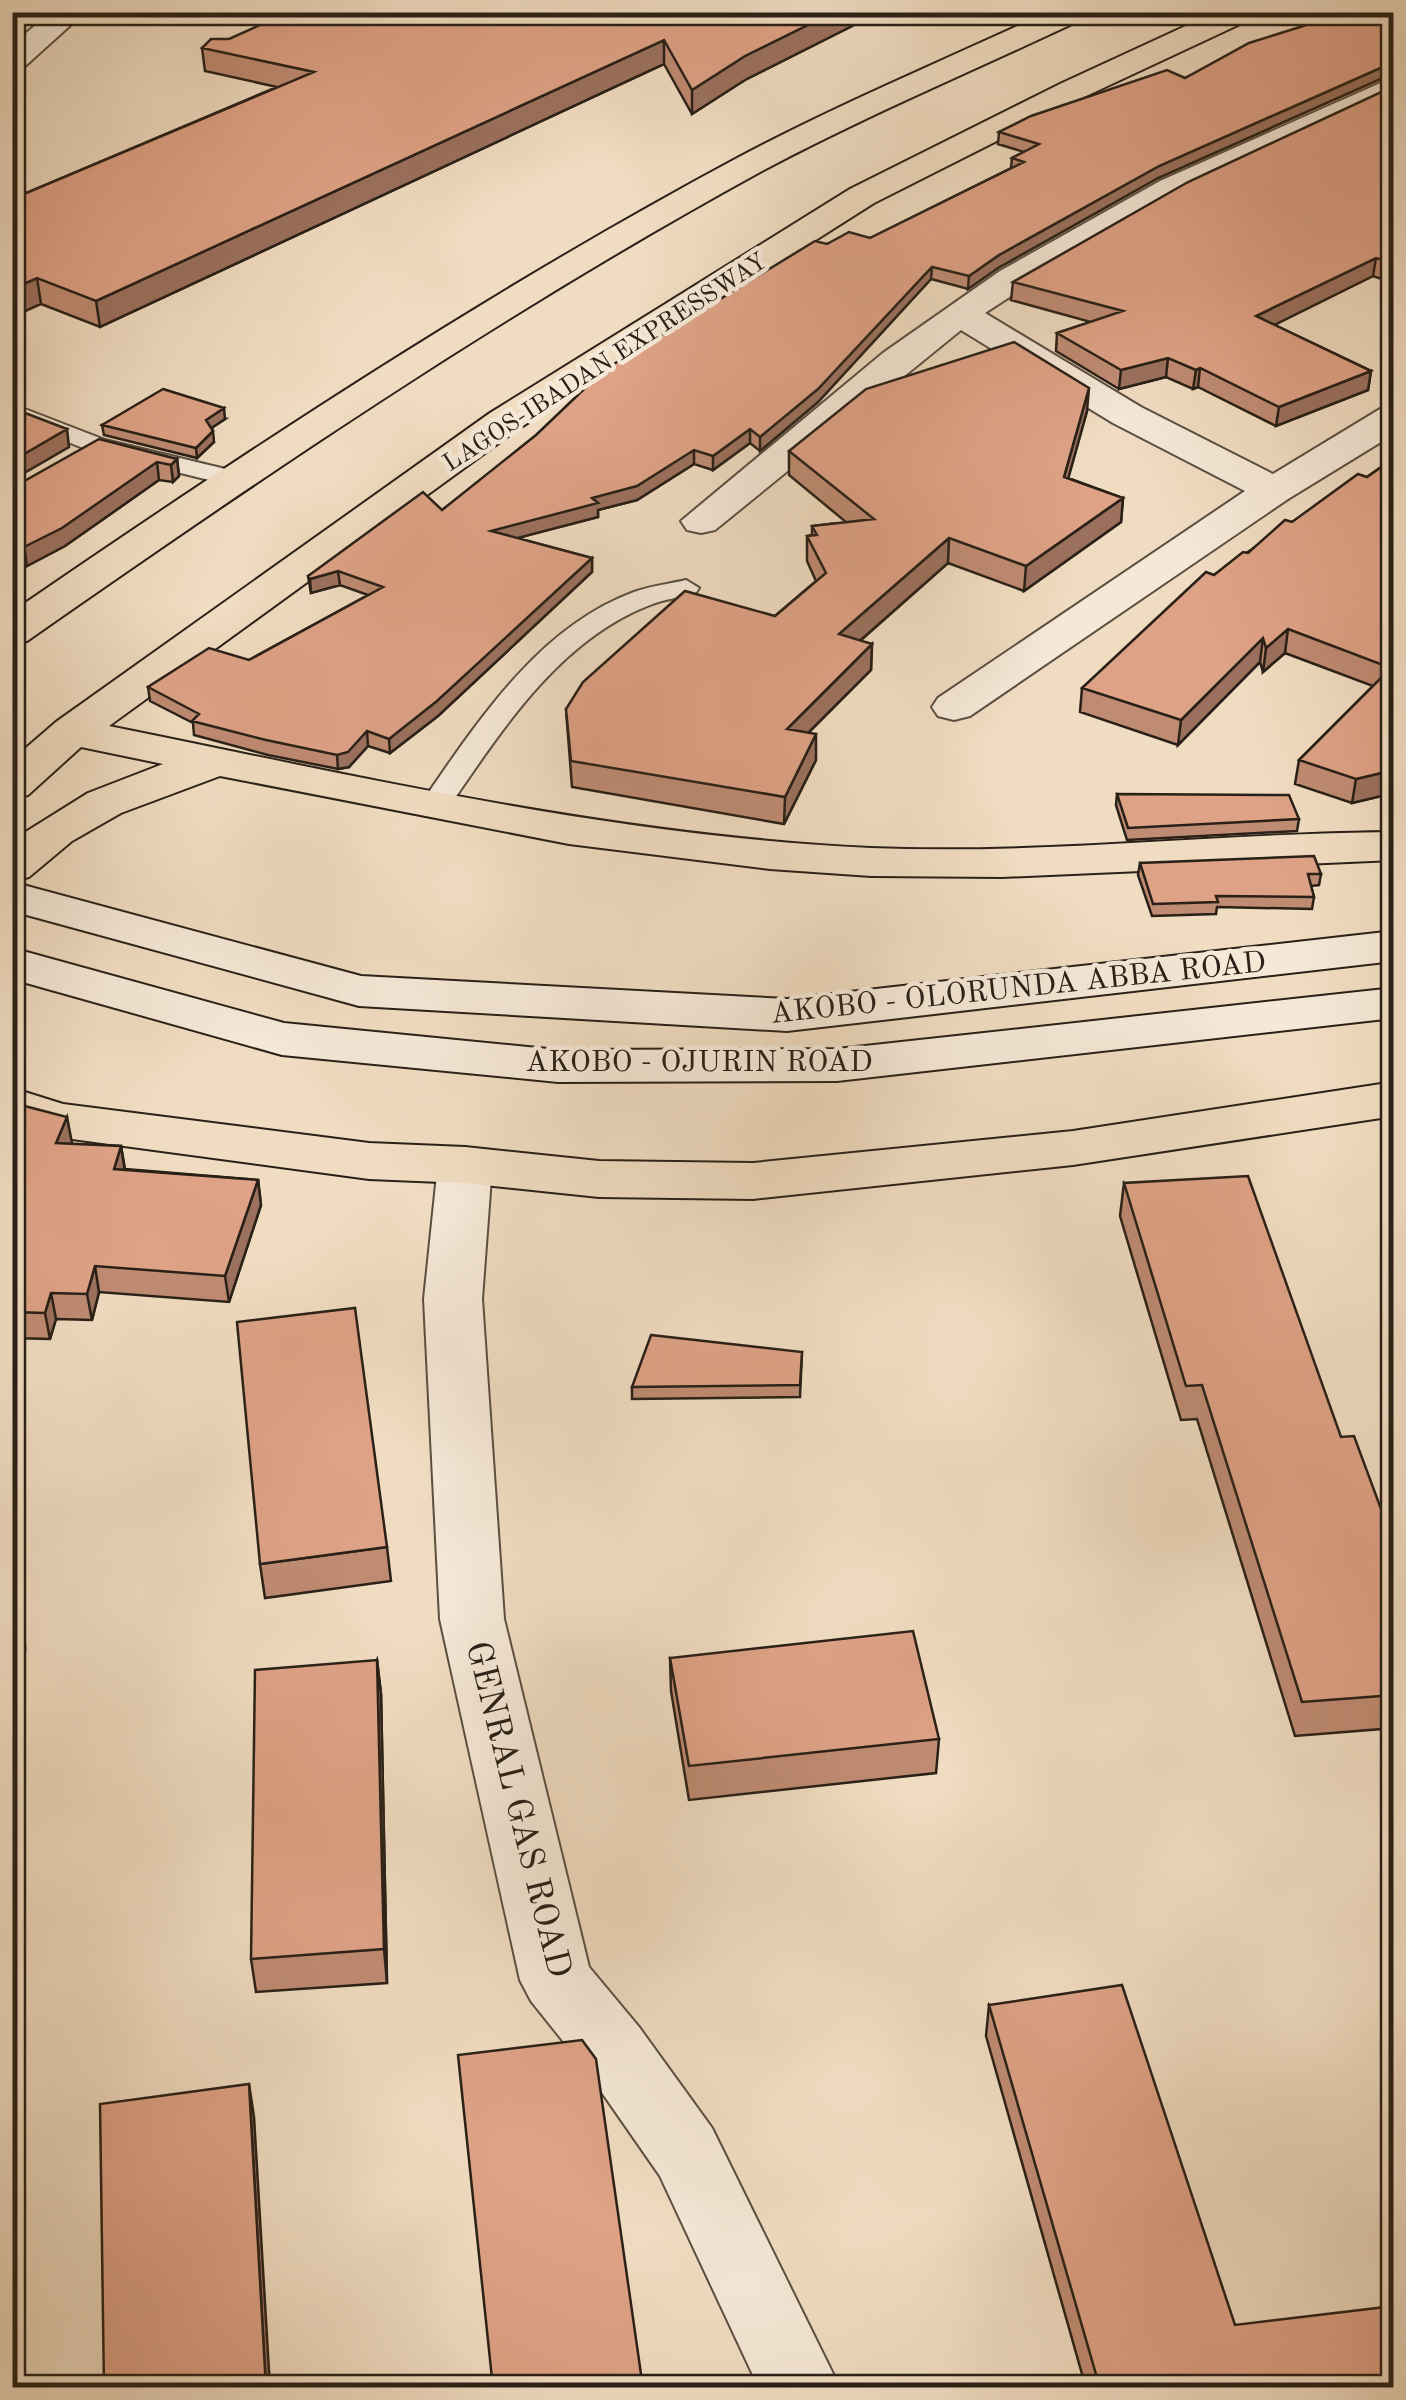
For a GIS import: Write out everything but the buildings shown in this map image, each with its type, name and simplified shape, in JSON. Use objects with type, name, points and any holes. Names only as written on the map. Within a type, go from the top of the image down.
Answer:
[{"type":"highway","points":[[12,632],[233,478],[528,293],[750,165],[1074,12]]},
{"type":"highway","name":"LAGOS-IBADAN EXPRESSWAY","points":[[12,785],[72,732],[504,420],[862,196],[1073,90],[1242,12]]},
{"type":"highway","points":[[72,732],[563,831],[758,856],[940,864],[1394,846]]},
{"type":"highway","points":[[12,867],[31,847],[103,803],[140,786],[218,762]]},
{"type":"highway","points":[[12,1105],[57,1120],[330,1156],[599,1179],[752,1181],[1073,1148],[1394,1098]]},
{"type":"street","points":[[12,61],[70,12]]},
{"type":"street","points":[[700,522],[960,314],[1052,254],[1271,138],[1394,86]]},
{"type":"street","points":[[960,314],[1128,415],[1274,490]]},
{"type":"street","points":[[954,707],[1274,490],[1394,416]]},
{"type":"street","name":"AKOBO - OLORUNDA ABBA ROAD","points":[[33,902],[359,991],[788,1015],[1394,946]]},
{"type":"street","name":"AKOBO - OJURIN ROAD","points":[[12,963],[282,1040],[558,1066],[837,1066],[1394,1002]]},
{"type":"street","name":"GENRAL GAS ROAD","points":[[465,1165],[453,1299],[472,1619],[556,1980],[613,2049],[686,2152],[800,2388]]},
{"type":"lane","points":[[12,411],[97,445],[233,478]]},
{"type":"lane","points":[[63,466],[97,445]]},
{"type":"lane","points":[[434,805],[494,721],[578,634],[636,598],[686,588]]}]
